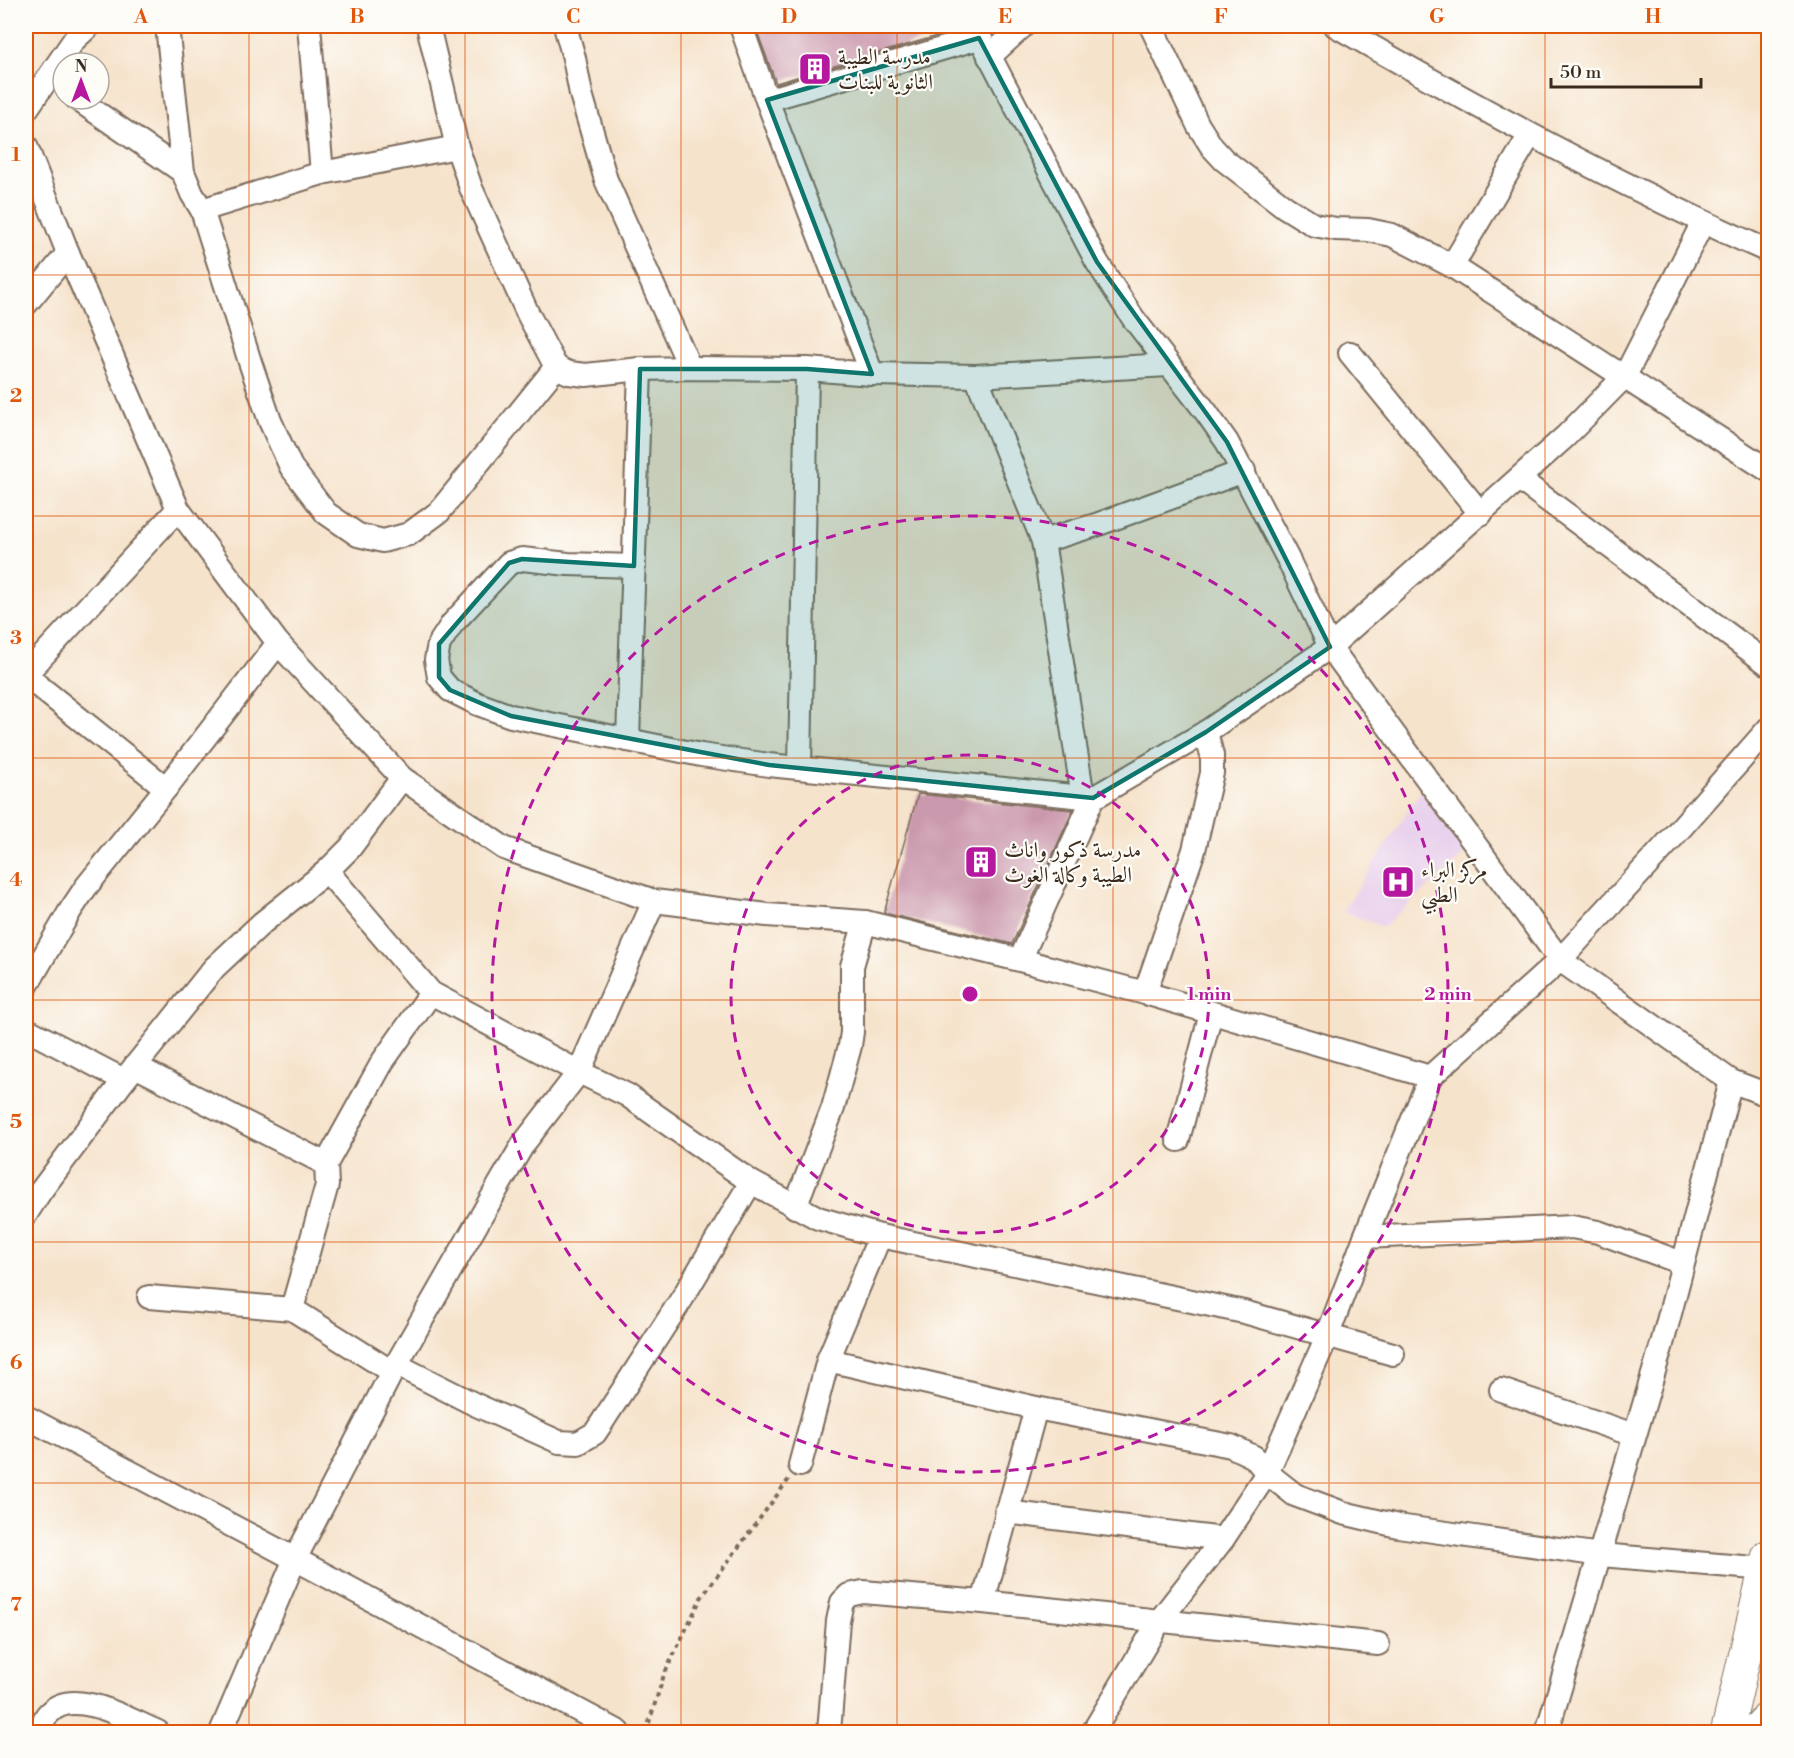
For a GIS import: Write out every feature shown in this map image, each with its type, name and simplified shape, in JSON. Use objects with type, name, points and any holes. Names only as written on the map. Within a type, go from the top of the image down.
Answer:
[{"type":"main road","points":[[1727,1732],[1767,1563]]},
{"type":"main road","points":[[1755,1732],[1768,1718]]},
{"type":"street","points":[[69,51],[74,40],[89,26]]},
{"type":"street","points":[[167,26],[183,172],[202,210],[270,421],[291,467],[326,513],[357,535],[383,541],[410,534],[439,512],[556,367]]},
{"type":"street","points":[[309,26],[322,173]]},
{"type":"street","points":[[428,26],[457,147],[471,188],[528,314],[556,367],[569,373],[586,375],[640,369],[690,368],[807,369],[872,374],[976,376],[1168,365]]},
{"type":"street","points":[[565,26],[581,94],[606,180],[690,368]]},
{"type":"street","points":[[741,26],[872,374]]},
{"type":"street","points":[[767,100],[1023,26]]},
{"type":"street","points":[[1151,26],[1198,125],[1212,147],[1224,160],[1285,207],[1314,225],[1336,229],[1368,230],[1392,235],[1452,266],[1768,470]]},
{"type":"street","points":[[1336,26],[1530,135],[1702,222],[1768,251]]},
{"type":"street","points":[[981,40],[1097,262],[1133,318],[1206,412],[1244,471],[1330,647],[1560,960],[1731,1082],[1768,1095]]},
{"type":"street","points":[[26,110],[51,88]]},
{"type":"street","points":[[94,111],[183,172]]},
{"type":"street","points":[[1452,266],[1530,135]]},
{"type":"street","points":[[26,146],[68,254],[178,509],[278,643],[402,778],[504,848],[654,901],[767,915],[865,922],[1145,993],[1430,1077]]},
{"type":"street","points":[[202,210],[322,173],[457,147]]},
{"type":"street","points":[[634,566],[568,564],[522,559],[509,563],[452,624],[439,644],[436,660],[440,677],[450,690],[478,704],[511,716],[701,755],[800,768],[1088,798],[1206,732],[1330,647],[1566,436],[1625,376],[1702,222]]},
{"type":"street","points":[[26,304],[68,254]]},
{"type":"street","points":[[1350,353],[1481,514]]},
{"type":"street","points":[[628,740],[640,369]]},
{"type":"street","points":[[800,768],[807,369]]},
{"type":"street","points":[[976,376],[1043,541],[1088,798],[1020,960]]},
{"type":"street","points":[[1043,541],[1096,525],[1244,471]]},
{"type":"street","points":[[1519,479],[1768,664]]},
{"type":"street","points":[[166,788],[26,675],[178,509]]},
{"type":"street","points":[[26,987],[78,898],[278,643]]},
{"type":"street","points":[[1093,1732],[1160,1620],[1223,1539],[1268,1473],[1328,1334],[1430,1077],[1560,960],[1768,729]]},
{"type":"street","points":[[1145,993],[1194,850],[1212,773],[1212,755],[1206,732]]},
{"type":"street","points":[[26,1214],[33,1188],[130,1073],[214,968],[262,923],[327,871],[357,840],[402,778]]},
{"type":"street","points":[[327,871],[431,993],[627,1095],[751,1182],[818,1218],[880,1236],[1244,1312],[1393,1354]]},
{"type":"street","points":[[221,1732],[294,1558],[394,1368],[524,1143],[579,1072],[654,901]]},
{"type":"street","points":[[795,1207],[833,1108],[850,1046],[852,966],[865,922]]},
{"type":"street","points":[[292,1309],[327,1185],[326,1164],[383,1061],[431,993]]},
{"type":"street","points":[[1178,1140],[1211,1013]]},
{"type":"street","points":[[26,1029],[130,1073],[326,1164]]},
{"type":"street","points":[[1547,1732],[1662,1344],[1731,1082]]},
{"type":"street","points":[[149,1297],[292,1309],[394,1368],[559,1442],[578,1443],[587,1439],[601,1424],[751,1182]]},
{"type":"street","points":[[1365,1237],[1572,1227],[1598,1232],[1682,1263]]},
{"type":"street","points":[[800,1465],[828,1360],[880,1236]]},
{"type":"street","points":[[828,1360],[1035,1408],[1231,1446],[1254,1456],[1285,1488],[1306,1500],[1368,1520],[1435,1533],[1600,1555],[1767,1563]]},
{"type":"street","points":[[1500,1390],[1634,1435]]},
{"type":"street","points":[[983,1602],[1035,1408]]},
{"type":"street","points":[[26,1417],[619,1732]]},
{"type":"street","points":[[1006,1512],[1223,1539]]},
{"type":"street","points":[[829,1732],[838,1621],[842,1602],[849,1595],[863,1592],[983,1602],[1378,1644]]},
{"type":"street","points":[[40,1732],[50,1712],[69,1702],[94,1705],[158,1732]]},
{"type":"path","points":[[646,1732],[664,1675],[701,1598],[737,1546],[800,1465]]},
{"type":"highlighted area","points":[[979,38],[1097,262],[1227,442],[1330,647],[1206,732],[1093,798],[769,765],[511,716],[450,690],[439,677],[439,644],[509,563],[522,559],[634,566],[640,369],[807,369],[872,374],[767,100]]},
{"type":"shaded area","name":"مركز البراء الطبي","points":[[1423,788],[1467,852],[1383,927],[1343,911]]},
{"type":"building","name":"مدرسة الطيبة الثانوية للبنات","points":[[755,26],[961,26],[961,29],[776,83]]},
{"type":"building","name":"مدرسة ذكور واناث الطيبة وكالة الغوث","points":[[918,794],[1073,810],[1012,944],[884,913]]},
{"type":"place","name":"مدرسة الطيبة الثانوية للبنات","points":[[815,69]]},
{"type":"place","name":"مدرسة ذكور واناث الطيبة وكالة الغوث","points":[[981,862]]},
{"type":"place","name":"مركز البراء الطبي","points":[[1398,882]]}]
